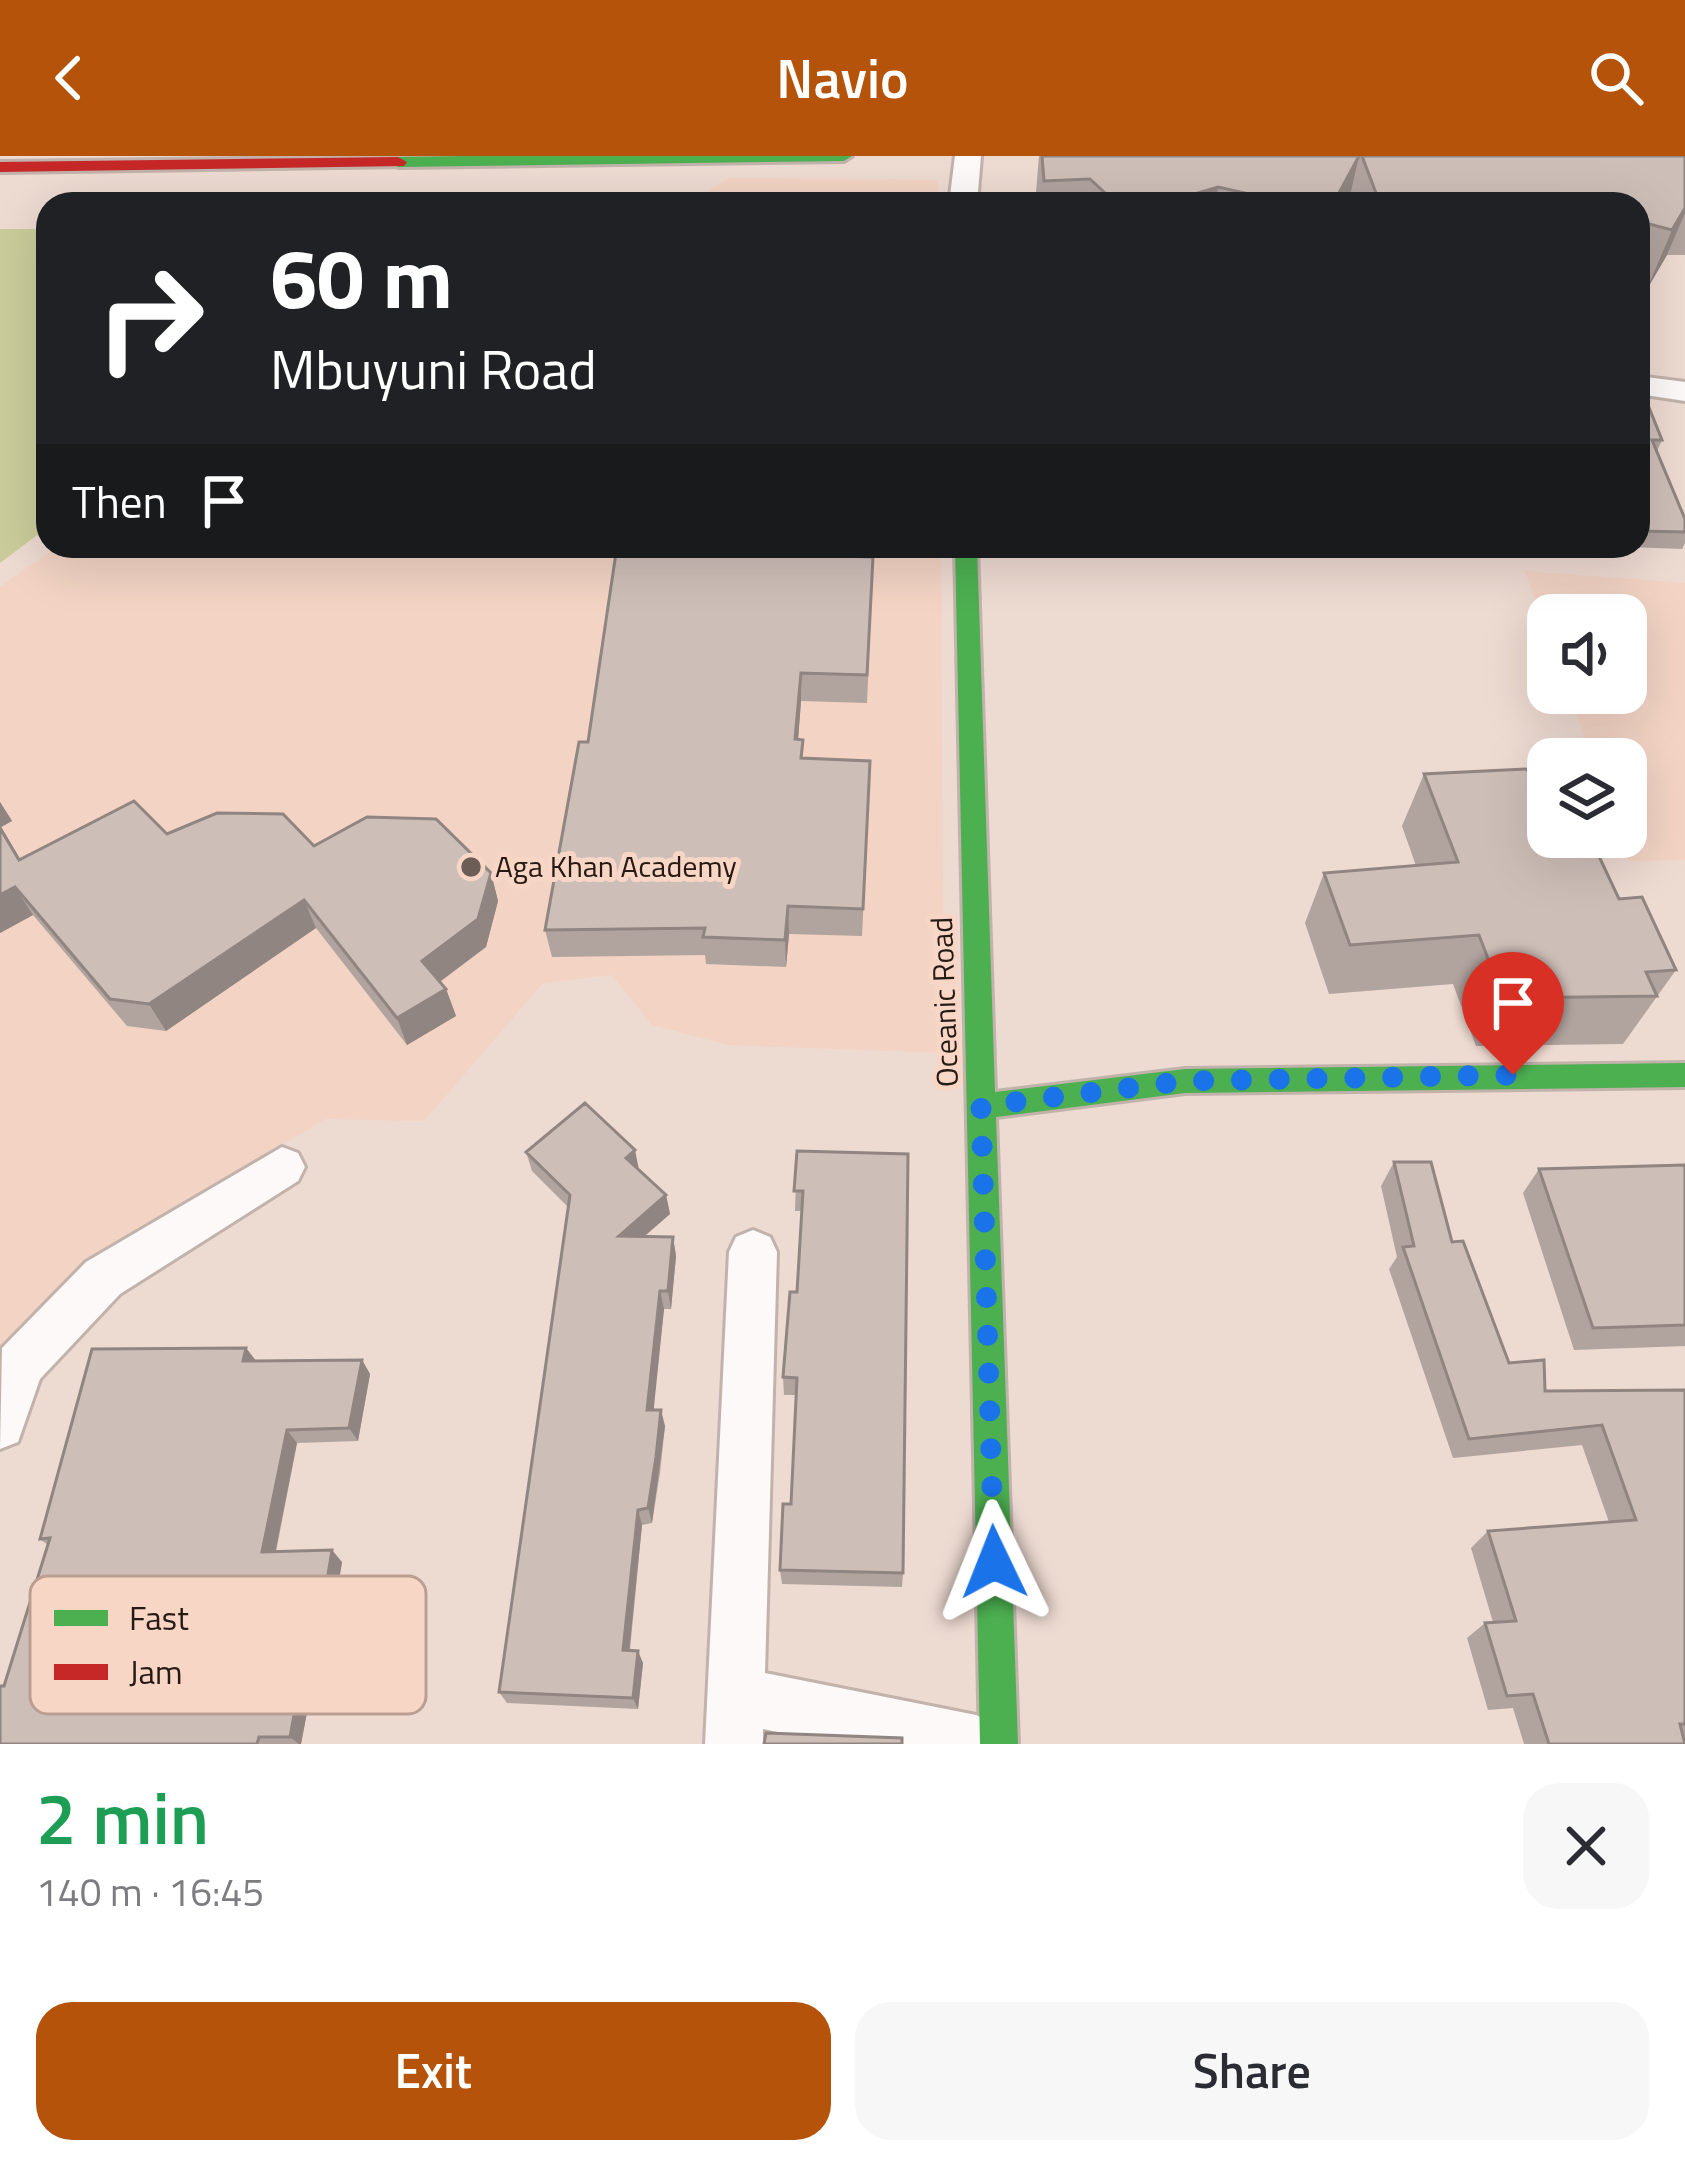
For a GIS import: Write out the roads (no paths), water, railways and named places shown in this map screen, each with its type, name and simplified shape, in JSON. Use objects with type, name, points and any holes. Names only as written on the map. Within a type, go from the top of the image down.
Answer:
[{"type":"street","points":[[0,166],[844,156]]},
{"type":"street","points":[[964,192],[968,156]]},
{"type":"street","points":[[1650,385],[1685,392]]},
{"type":"street","name":"Oceanic Road","points":[[966,558],[999,1744]]},
{"type":"street","points":[[981,1106],[1185,1081],[1685,1075]]},
{"type":"street","points":[[0,1424],[20,1365],[103,1278],[283,1167]]},
{"type":"street","points":[[753,1252],[734,1719],[976,1744]]},
{"type":"place","name":"Aga Khan Academy","points":[[471,867]]}]
